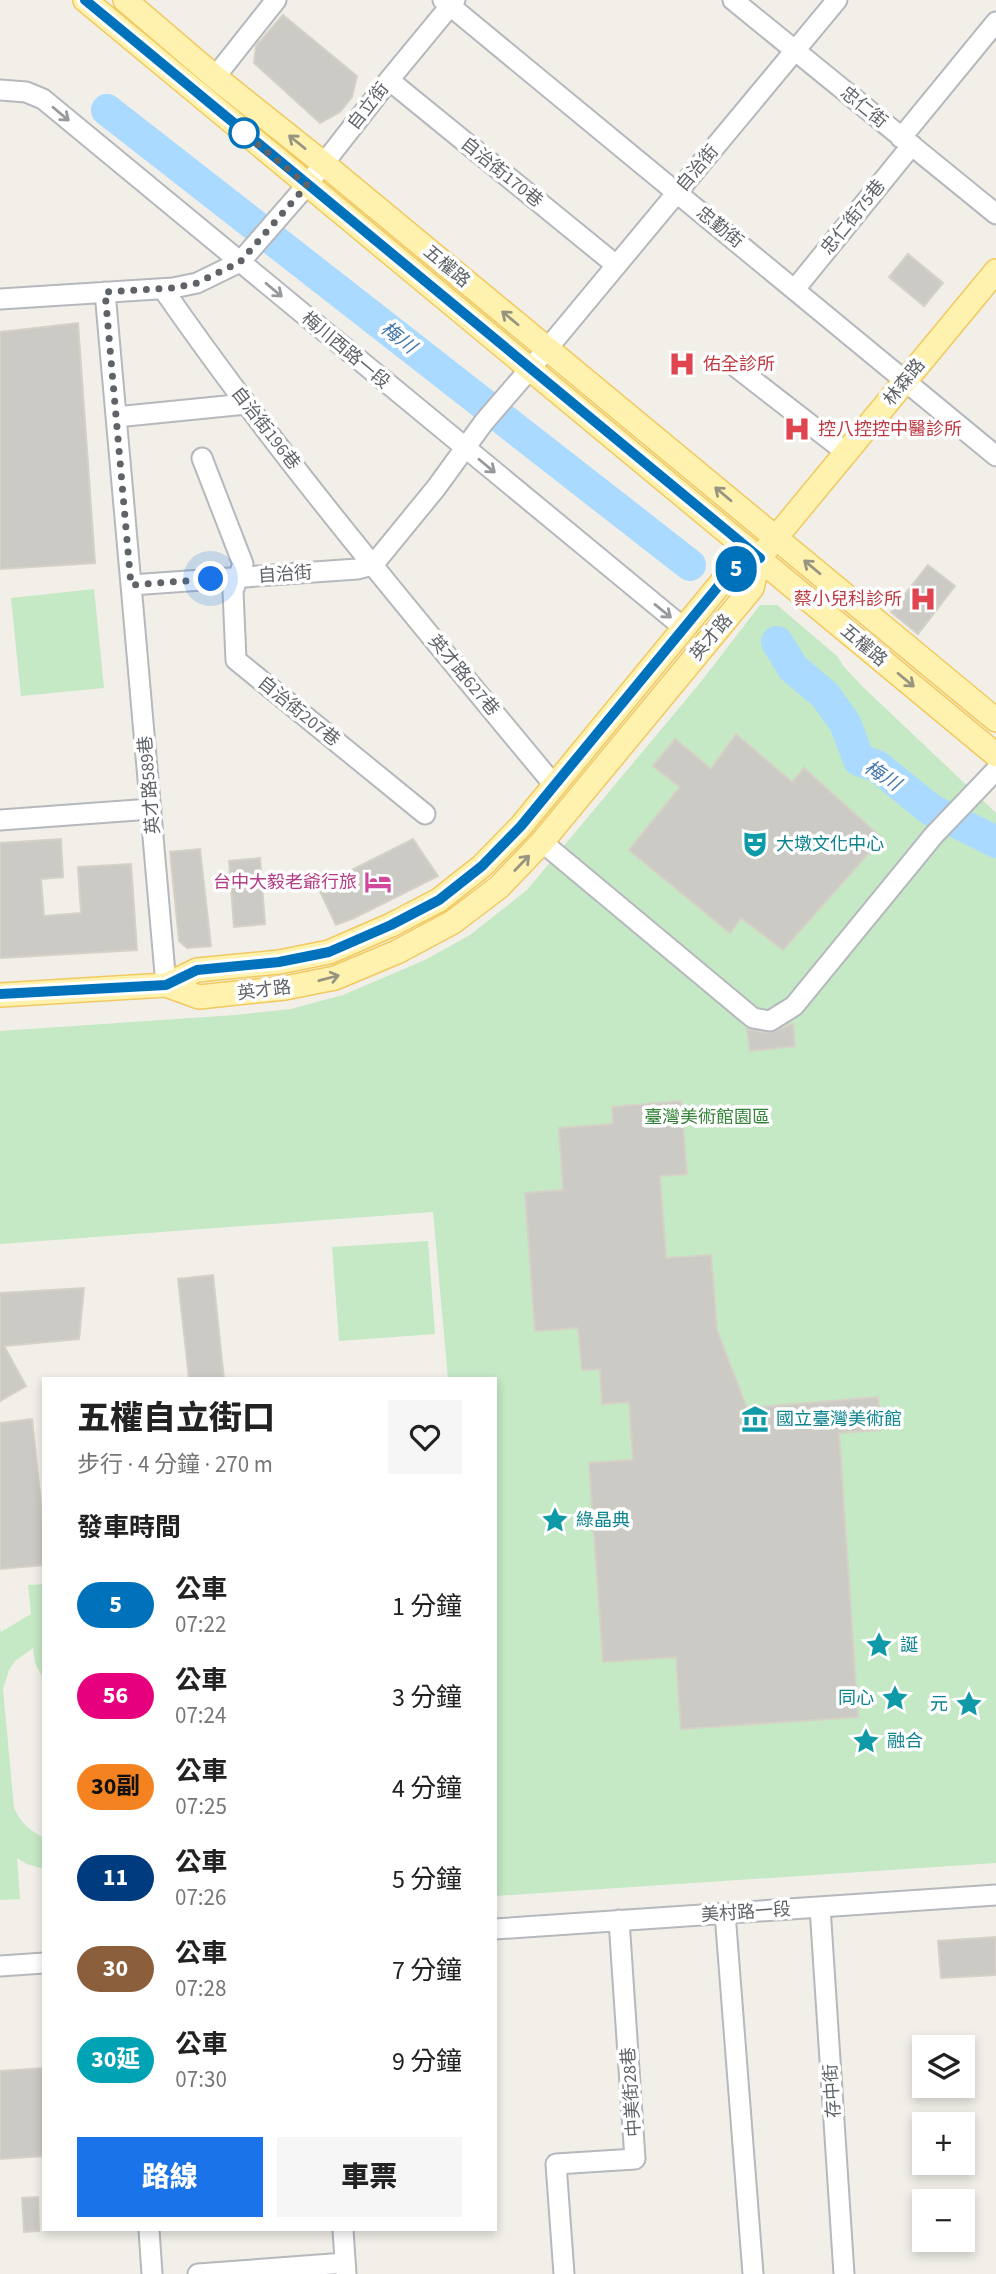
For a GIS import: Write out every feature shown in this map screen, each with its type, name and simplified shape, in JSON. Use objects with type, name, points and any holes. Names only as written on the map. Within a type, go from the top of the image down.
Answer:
[{"type":"main road","name":"五權路","points":[[85,0],[996,755]]},
{"type":"main road","name":"五權路","points":[[125,0],[996,720]]},
{"type":"main road","name":"林森路","points":[[760,558],[996,271]]},
{"type":"main road","name":"英才路","points":[[0,995],[166,985],[197,970],[279,962],[329,952],[439,900],[482,866],[521,826],[730,572],[760,558]]},
{"type":"main road","name":"英才路","points":[[166,985],[199,997],[285,988],[335,978],[397,951],[453,922],[499,887],[542,842],[752,588],[760,558]]},
{"type":"street","points":[[215,77],[276,0]]},
{"type":"street","name":"忠仁街","points":[[733,0],[996,214]]},
{"type":"street","name":"自治街","points":[[464,447],[837,0]]},
{"type":"street","name":"自立街","points":[[240,262],[324,164],[449,2]]},
{"type":"street","name":"忠勤街","points":[[449,2],[996,456]]},
{"type":"street","name":"忠仁街75巷","points":[[795,289],[996,22]]},
{"type":"street","name":"自治街170巷","points":[[389,80],[616,265]]},
{"type":"street","name":"梅川西路一段","points":[[0,90],[26,92],[43,99],[684,628]]},
{"type":"street","points":[[0,299],[163,289],[197,283],[240,262]]},
{"type":"street","name":"自治街196巷","points":[[163,289],[246,404],[373,565]]},
{"type":"street","points":[[105,292],[131,585]]},
{"type":"street","points":[[736,368],[847,453]]},
{"type":"street","points":[[116,417],[246,404]]},
{"type":"street","points":[[373,565],[436,488],[464,447]]},
{"type":"street","points":[[202,458],[243,564],[237,577]]},
{"type":"street","name":"自治街","points":[[131,585],[358,569],[373,565]]},
{"type":"street","name":"英才路627巷","points":[[373,565],[554,785]]},
{"type":"street","name":"自治街207巷","points":[[237,577],[233,592],[236,660],[425,814]]},
{"type":"street","name":"英才路589巷","points":[[131,585],[166,985]]},
{"type":"street","points":[[542,842],[752,1018],[770,1021],[794,1006],[934,835],[996,770]]},
{"type":"street","points":[[0,820],[151,809]]},
{"type":"street","name":"美村路一段","points":[[497,1929],[996,1895]]},
{"type":"street","name":"存中街","points":[[820,1907],[844,2274]]},
{"type":"street","points":[[725,1913],[752,2274]]},
{"type":"street","name":"中美街28巷","points":[[564,2274],[556,2164],[635,2159],[619,1920]]},
{"type":"street","points":[[0,1966],[42,1963]]},
{"type":"street","points":[[149,2231],[152,2274]]},
{"type":"street","points":[[198,2274],[345,2269],[342,2231]]},
{"type":"green space","points":[[94,589],[104,688],[21,696],[11,598]]},
{"type":"green space","name":"臺灣美術館園區","points":[[760,605],[777,605],[837,656],[863,687],[996,813],[996,1863],[497,1896],[497,1377],[448,1377],[433,1212],[0,1244],[0,1031],[291,1009],[343,995],[425,960],[470,935],[527,890],[700,683]]},
{"type":"green space","points":[[428,1241],[435,1334],[339,1341],[332,1247]]},
{"type":"green space","points":[[42,1584],[42,1676],[35,1663],[33,1648],[15,1661],[3,1689],[14,1808],[26,1826],[42,1837],[42,1868],[17,1858],[20,1899],[0,1900],[0,1628],[1,1632],[31,1614],[28,1585]]},
{"type":"building","points":[[283,15],[357,76],[352,97],[340,112],[320,123],[254,63],[256,46]]},
{"type":"building","points":[[908,254],[943,283],[924,306],[889,277]]},
{"type":"building","points":[[78,323],[95,563],[0,569],[0,332]]},
{"type":"building","name":"蔡小兒科診所","points":[[928,565],[955,586],[918,634],[891,612]]},
{"type":"building","name":"大墩文化中心","points":[[736,734],[792,782],[804,768],[882,838],[783,950],[741,918],[730,933],[629,850],[680,787],[653,766],[675,739],[711,769]]},
{"type":"building","points":[[61,839],[63,877],[41,879],[44,916],[81,913],[78,867],[131,864],[137,950],[0,958],[0,843]]},
{"type":"building","name":"台中大毅老爺行旅","points":[[413,839],[438,876],[336,925],[318,887]]},
{"type":"building","points":[[200,849],[211,946],[187,948],[179,941],[170,852]]},
{"type":"building","points":[[260,858],[265,924],[234,927],[229,861]]},
{"type":"building","points":[[793,1024],[795,1046],[750,1051],[747,1029],[769,1033]]},
{"type":"building","name":"國立臺灣美術館","points":[[681,1101],[687,1174],[660,1176],[666,1258],[711,1255],[717,1330],[747,1408],[878,1397],[880,1430],[839,1433],[858,1717],[681,1729],[676,1657],[603,1662],[589,1463],[633,1460],[629,1402],[602,1404],[600,1369],[582,1370],[578,1328],[535,1331],[525,1193],[563,1190],[559,1128],[613,1124],[612,1107]]},
{"type":"building","points":[[213,1275],[224,1377],[189,1377],[178,1279]]},
{"type":"building","points":[[84,1288],[79,1339],[4,1346],[26,1386],[0,1401],[0,1293]]},
{"type":"building","points":[[32,1419],[42,1513],[42,1565],[0,1569],[0,1423]]},
{"type":"building","points":[[996,1937],[996,1975],[941,1978],[938,1941]]},
{"type":"building","points":[[42,2068],[42,2156],[0,2159],[0,2071]]},
{"type":"building","points":[[38,2197],[39,2231],[24,2232],[22,2198]]},
{"type":"waterway","name":"梅川","points":[[107,110],[690,565]]},
{"type":"waterway","name":"梅川","points":[[777,642],[793,668],[825,695],[845,723],[859,760],[877,766],[930,809],[996,842]]},
{"type":"bus line","name":"5","points":[[0,994],[166,985],[197,970],[279,962],[329,952],[439,900],[482,866],[521,826],[730,572],[760,558],[85,0]]},
{"type":"place","name":"佑全診所","points":[[682,364]]},
{"type":"place","name":"控八控控中醫診所","points":[[797,429]]},
{"type":"place","name":"蔡小兒科診所","points":[[923,599]]},
{"type":"place","name":"大墩文化中心","points":[[755,844]]},
{"type":"place","name":"台中大毅老爺行旅","points":[[378,882]]},
{"type":"place","name":"國立臺灣美術館","points":[[755,1419]]},
{"type":"place","name":"綠晶典","points":[[555,1520]]},
{"type":"place","name":"誕","points":[[879,1645]]},
{"type":"place","name":"同心","points":[[895,1698]]},
{"type":"place","name":"元","points":[[969,1704]]},
{"type":"place","name":"融合","points":[[866,1741]]},
{"type":"route","points":[[211,579],[131,585],[105,292],[173,288],[197,283],[240,262],[258,242],[307,185],[237,127],[244,133]]}]
